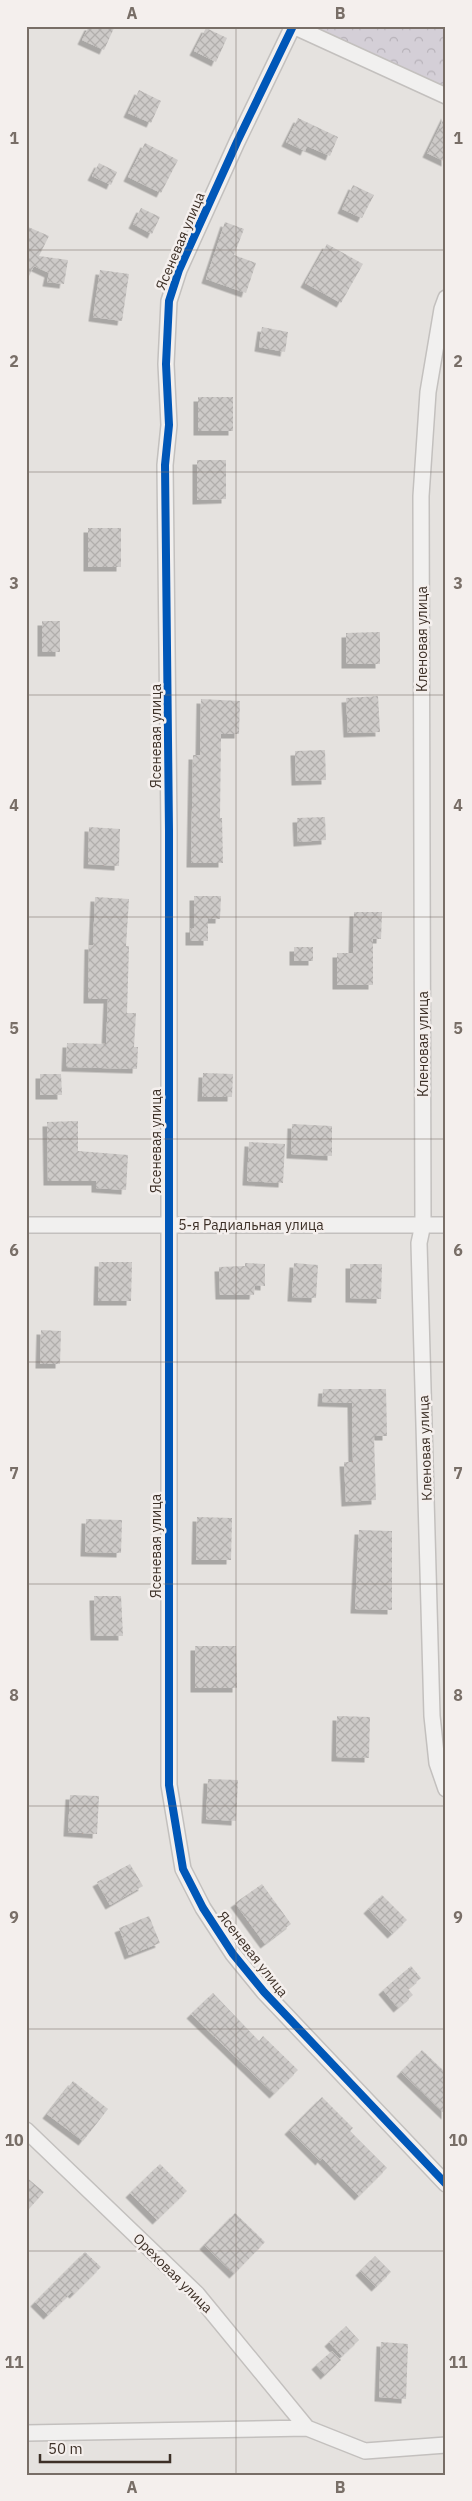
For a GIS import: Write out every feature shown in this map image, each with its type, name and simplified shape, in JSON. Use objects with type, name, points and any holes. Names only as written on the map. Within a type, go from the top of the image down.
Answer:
[{"type":"street","points":[[293,26],[446,96]]},
{"type":"street","name":"Ясеневая улица","points":[[293,26],[237,142],[179,270],[169,301],[166,364],[169,425],[165,465],[169,703],[169,1785],[184,1869],[203,1908],[233,1954],[264,1992],[446,2184]]},
{"type":"street","name":"Кленовая улица","points":[[446,298],[442,309],[428,392],[421,496],[424,1224],[419,1243],[432,1716],[437,1763],[446,1789]]},
{"type":"street","name":"5-я Радиальная улица","points":[[26,1225],[446,1225]]},
{"type":"street","name":"Ореховая улица","points":[[26,2130],[197,2294],[307,2428]]},
{"type":"street","points":[[26,2433],[307,2428],[365,2450],[446,2445]]},
{"type":"green space","points":[[312,26],[446,26],[446,87]]},
{"type":"building","points":[[89,26],[115,26],[104,50],[82,40]]},
{"type":"building","points":[[206,28],[227,38],[216,62],[194,51]]},
{"type":"building","points":[[139,90],[161,101],[151,123],[128,113]]},
{"type":"building","points":[[446,114],[446,162],[427,153]]},
{"type":"building","points":[[298,118],[338,137],[330,156],[307,146],[305,151],[286,142]]},
{"type":"building","points":[[145,143],[178,160],[161,193],[128,177]]},
{"type":"building","points":[[99,163],[117,172],[111,185],[92,176]]},
{"type":"building","points":[[353,185],[374,195],[362,218],[342,209]]},
{"type":"building","points":[[141,208],[160,217],[152,234],[133,224]]},
{"type":"building","points":[[225,222],[244,229],[234,255],[256,263],[246,293],[206,279]]},
{"type":"building","points":[[26,226],[49,236],[39,256],[68,260],[64,284],[47,282],[49,273],[34,266],[26,282]]},
{"type":"building","points":[[327,244],[363,264],[341,303],[305,283]]},
{"type":"building","points":[[100,270],[129,274],[122,321],[93,317]]},
{"type":"building","points":[[262,327],[288,332],[285,352],[259,347]]},
{"type":"building","points":[[198,397],[233,397],[233,431],[198,431]]},
{"type":"building","points":[[197,460],[226,460],[226,499],[197,500]]},
{"type":"building","points":[[88,528],[121,528],[121,567],[88,567]]},
{"type":"building","points":[[42,621],[60,621],[60,652],[42,652]]},
{"type":"building","points":[[380,632],[380,664],[346,664],[346,633]]},
{"type":"building","points":[[378,696],[380,732],[348,733],[346,698]]},
{"type":"building","points":[[201,699],[240,701],[239,734],[221,734],[220,818],[222,818],[223,863],[191,863],[193,755],[200,755]]},
{"type":"building","points":[[325,750],[326,780],[296,781],[295,751]]},
{"type":"building","points":[[325,817],[326,840],[298,842],[297,818]]},
{"type":"building","points":[[89,827],[120,829],[119,866],[88,864]]},
{"type":"building","points":[[194,896],[221,896],[220,919],[208,919],[208,941],[190,941],[190,928],[194,928]]},
{"type":"building","points":[[95,897],[129,899],[126,946],[129,946],[127,1013],[136,1013],[134,1047],[138,1047],[137,1069],[66,1067],[67,1043],[106,1044],[108,999],[88,999],[89,945],[93,945]]},
{"type":"building","points":[[354,912],[382,912],[381,939],[373,939],[373,985],[337,985],[337,953],[353,953]]},
{"type":"building","points":[[294,947],[313,947],[313,961],[294,961]]},
{"type":"building","points":[[203,1073],[233,1074],[232,1097],[202,1097]]},
{"type":"building","points":[[40,1074],[61,1074],[62,1095],[40,1095]]},
{"type":"building","points":[[78,1121],[78,1151],[128,1155],[126,1190],[96,1188],[96,1181],[48,1181],[47,1122]]},
{"type":"building","points":[[292,1124],[332,1126],[332,1156],[291,1154]]},
{"type":"building","points":[[249,1142],[285,1144],[283,1183],[247,1181]]},
{"type":"building","points":[[99,1262],[132,1262],[131,1301],[98,1301]]},
{"type":"building","points":[[245,1263],[265,1264],[265,1286],[255,1285],[254,1295],[220,1295],[219,1267],[245,1266]]},
{"type":"building","points":[[294,1263],[318,1265],[316,1298],[292,1297]]},
{"type":"building","points":[[350,1264],[382,1264],[381,1299],[350,1298]]},
{"type":"building","points":[[41,1330],[61,1331],[60,1364],[40,1364]]},
{"type":"building","points":[[323,1389],[386,1389],[387,1436],[374,1436],[376,1500],[346,1502],[344,1462],[353,1462],[352,1403],[322,1402]]},
{"type":"building","points":[[197,1517],[232,1518],[231,1560],[196,1560]]},
{"type":"building","points":[[86,1519],[122,1520],[121,1553],[85,1552]]},
{"type":"building","points":[[359,1530],[392,1531],[392,1610],[355,1609]]},
{"type":"building","points":[[94,1596],[121,1596],[123,1636],[95,1636]]},
{"type":"building","points":[[195,1646],[236,1646],[237,1688],[195,1688]]},
{"type":"building","points":[[337,1716],[370,1717],[369,1758],[336,1757]]},
{"type":"building","points":[[208,1779],[238,1780],[236,1821],[206,1819]]},
{"type":"building","points":[[70,1795],[99,1796],[97,1834],[68,1832]]},
{"type":"building","points":[[130,1864],[143,1886],[110,1905],[97,1882]]},
{"type":"building","points":[[262,1884],[291,1924],[265,1944],[235,1903]]},
{"type":"building","points":[[382,1895],[407,1920],[392,1934],[368,1909]]},
{"type":"building","points":[[149,1916],[160,1943],[129,1955],[119,1928]]},
{"type":"building","points":[[411,1966],[421,1978],[408,1989],[413,1995],[398,2008],[383,1990]]},
{"type":"building","points":[[213,1993],[259,2041],[263,2036],[298,2070],[274,2094],[191,2014]]},
{"type":"building","points":[[422,2050],[446,2073],[446,2115],[401,2072]]},
{"type":"building","points":[[73,2081],[108,2109],[83,2141],[47,2114]]},
{"type":"building","points":[[322,2097],[353,2128],[350,2131],[387,2168],[359,2196],[322,2158],[320,2161],[289,2130]]},
{"type":"building","points":[[160,2164],[187,2191],[157,2220],[130,2193]]},
{"type":"building","points":[[26,2177],[44,2192],[26,2212]]},
{"type":"building","points":[[235,2213],[265,2242],[234,2274],[204,2245]]},
{"type":"building","points":[[85,2252],[101,2267],[74,2294],[72,2292],[48,2315],[35,2302]]},
{"type":"building","points":[[375,2256],[391,2272],[376,2287],[360,2271]]},
{"type":"building","points":[[346,2326],[359,2340],[342,2356],[329,2342]]},
{"type":"building","points":[[381,2342],[408,2344],[406,2399],[379,2397]]},
{"type":"building","points":[[332,2351],[341,2360],[325,2375],[316,2365]]},
{"type":"cycle path","points":[[293,26],[237,142],[179,270],[169,301],[166,364],[169,425],[165,465],[169,830],[169,1785],[183,1869],[203,1908],[233,1954],[264,1992],[446,2184]]}]
